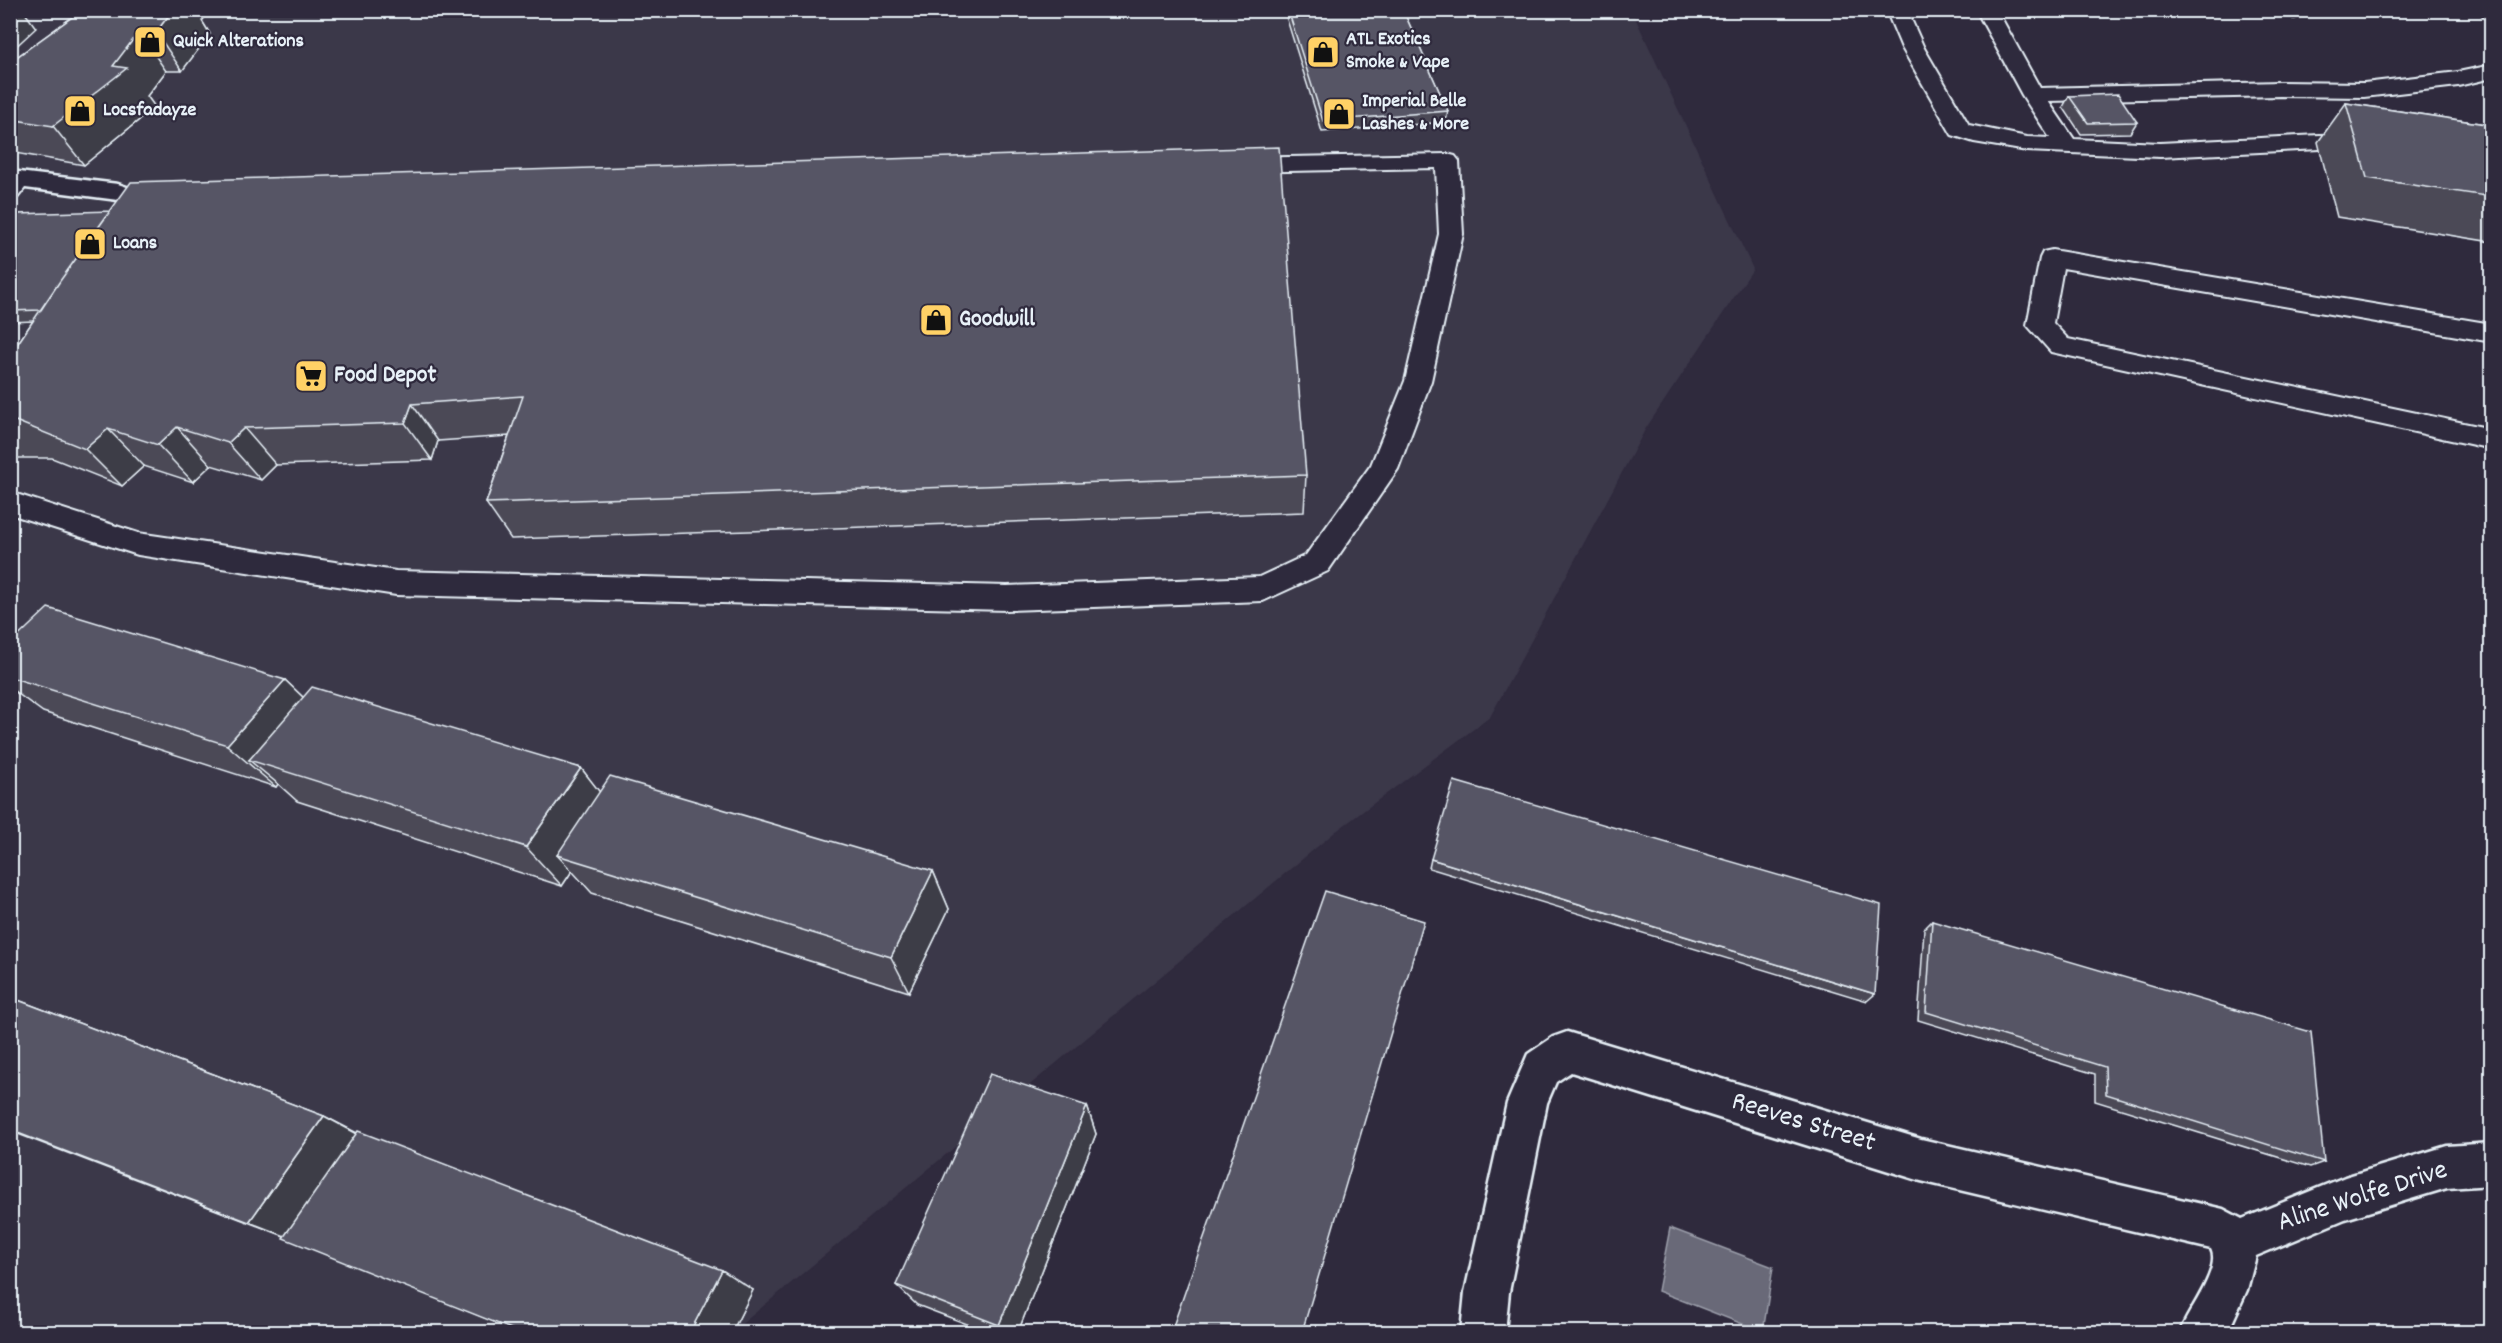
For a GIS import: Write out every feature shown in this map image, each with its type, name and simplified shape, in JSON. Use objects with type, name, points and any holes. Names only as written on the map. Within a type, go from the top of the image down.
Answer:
[{"type":"street","points":[[14,183],[118,192]]},
{"type":"street","name":"Reeves Street","points":[[1483,1332],[1487,1292],[1527,1103],[1542,1068],[1567,1051],[1921,1160],[2223,1230],[2236,1243]]},
{"type":"street","name":"Aline Wolfe Drive","points":[[2236,1243],[2345,1198],[2447,1167],[2492,1164]]},
{"type":"street","points":[[2202,1332],[2215,1315],[2235,1264],[2236,1243]]},
{"type":"lane","points":[[1896,10],[1913,48],[1960,130],[1974,135],[2027,144],[2160,150],[2383,138]]},
{"type":"lane","points":[[1986,10],[2033,95],[2067,146]]},
{"type":"lane","points":[[2033,95],[2280,89],[2364,90],[2458,79],[2492,71]]},
{"type":"lane","points":[[10,503],[138,544],[396,583],[1007,598],[1263,589],[1317,563],[1384,469],[1418,381],[1451,234],[1447,161],[1209,166]]},
{"type":"lane","points":[[2492,333],[2052,258],[2040,325],[2060,346],[2492,439]]},
{"type":"shaded area","points":[[10,11],[1632,11],[1753,269],[1646,428],[1490,717],[1335,832],[732,1332],[11,1332]]},
{"type":"water","points":[[1670,1228],[1773,1267],[1763,1332],[1658,1291]]},
{"type":"building","points":[[82,10],[173,10],[156,32],[139,32],[113,66],[127,68],[53,126],[10,119],[10,62]]},
{"type":"building","points":[[1288,10],[1403,10],[1448,111],[1323,121]]},
{"type":"building","points":[[2118,94],[2137,122],[2088,123],[2069,96]]},
{"type":"building","points":[[2346,103],[2492,125],[2492,197],[2367,178]]},
{"type":"building","points":[[1279,147],[1306,475],[486,503],[523,396],[412,404],[405,423],[244,428],[228,443],[177,427],[158,445],[108,429],[85,449],[10,420],[10,355],[131,182]]},
{"type":"building","points":[[110,211],[41,310],[10,311],[10,223],[17,214]]},
{"type":"building","points":[[48,608],[285,680],[227,745],[10,677],[10,644]]},
{"type":"building","points":[[312,687],[581,768],[526,847],[249,760]]},
{"type":"building","points":[[610,776],[933,871],[891,957],[557,855]]},
{"type":"building","points":[[1454,781],[1881,905],[1875,994],[1431,859]]},
{"type":"building","points":[[1325,891],[1424,921],[1302,1332],[1171,1332]]},
{"type":"building","points":[[1932,921],[2311,1032],[2324,1162],[2106,1094],[2105,1067],[1926,1012]]},
{"type":"building","points":[[10,997],[324,1116],[249,1222],[10,1130]]},
{"type":"building","points":[[990,1074],[1087,1106],[999,1325],[896,1285]]},
{"type":"building","points":[[358,1131],[722,1270],[690,1332],[519,1332],[283,1238]]},
{"type":"place","name":"Quick Alterations","points":[[150,42]]},
{"type":"place","name":"ATL Exotics Smoke & Vape","points":[[1323,52]]},
{"type":"place","name":"Locsfadayze","points":[[80,111]]},
{"type":"place","name":"Imperial Belle Lashes & More","points":[[1339,114]]},
{"type":"place","name":"Loans","points":[[90,244]]},
{"type":"place","name":"Goodwill","points":[[936,320]]},
{"type":"place","name":"Food Depot","points":[[311,376]]}]
